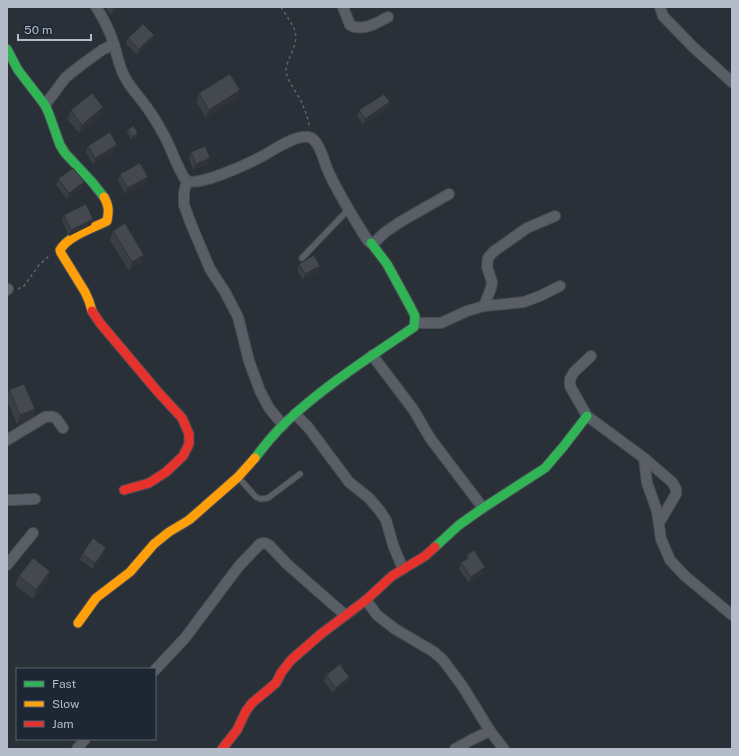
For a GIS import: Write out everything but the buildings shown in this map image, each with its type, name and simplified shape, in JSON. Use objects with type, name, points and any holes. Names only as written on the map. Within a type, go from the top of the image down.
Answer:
[{"type":"street","points":[[78,623],[96,598],[130,572],[154,544],[169,532],[189,520],[238,477],[283,424],[345,374],[414,327],[415,323],[415,316],[387,264],[368,241],[348,210],[328,172],[319,147],[314,140],[309,136],[302,137],[288,142],[258,159],[221,175],[192,182],[187,180],[182,174],[155,118],[126,80],[120,67],[114,44],[105,21],[96,7]]},
{"type":"street","points":[[343,7],[350,25],[358,28],[373,25],[388,17]]},
{"type":"street","points":[[660,7],[663,16],[693,47],[732,82]]},
{"type":"street","points":[[45,105],[66,77],[84,62],[114,44]]},
{"type":"street","points":[[7,49],[15,65],[45,105],[60,145],[69,158],[95,183],[110,211],[110,217],[107,221],[68,240],[62,246],[60,250],[61,253],[85,292],[91,310],[100,323],[182,418],[189,434],[190,444],[183,456],[166,472],[149,483],[124,490]]},
{"type":"street","points":[[187,180],[184,192],[184,205],[191,224],[210,269],[225,292],[238,317],[249,361],[260,391],[269,408],[283,424]]},
{"type":"street","points":[[371,243],[375,242],[384,233],[400,222],[450,194]]},
{"type":"street","points":[[484,306],[492,282],[487,267],[488,258],[493,252],[526,228],[555,216]]},
{"type":"street","points":[[415,323],[441,323],[467,311],[484,306],[524,302],[560,286]]},
{"type":"street","points":[[372,355],[413,409],[430,438],[483,508]]},
{"type":"street","points":[[591,356],[574,372],[570,379],[570,386],[587,416],[644,458],[672,482],[676,488],[676,494],[659,523]]},
{"type":"street","points":[[295,414],[308,427],[349,482],[368,498],[380,511],[386,520],[393,544],[403,569]]},
{"type":"street","points":[[7,440],[45,417],[51,416],[55,418],[63,428]]},
{"type":"street","points":[[222,749],[237,730],[246,711],[252,703],[276,683],[281,673],[291,660],[321,634],[366,600],[392,576],[425,556],[459,525],[508,491],[545,468],[587,416]]},
{"type":"street","points":[[644,458],[647,483],[657,511],[661,539],[670,560],[685,576],[732,615]]},
{"type":"street","points":[[7,500],[35,499]]},
{"type":"street","points":[[7,565],[33,533]]},
{"type":"street","points":[[156,669],[185,638],[239,566],[260,544],[265,543],[269,545],[287,564],[345,615]]},
{"type":"street","points":[[366,600],[377,615],[395,629],[434,652],[443,660],[463,687],[504,749]]},
{"type":"street","points":[[456,749],[490,730]]},
{"type":"street","points":[[77,749],[84,740]]},
{"type":"lane","points":[[302,258],[348,210]]},
{"type":"lane","points":[[238,477],[256,497],[261,499],[268,498],[300,474]]},
{"type":"path","points":[[281,7],[294,27],[297,35],[295,46],[287,63],[286,71],[308,118],[310,129],[309,136]]},
{"type":"path","points":[[8,290],[19,289],[24,286],[50,254],[57,249],[60,250]]},
{"type":"traffic: fast","points":[[7,49],[18,70],[45,105],[60,145],[65,153],[104,197]]},
{"type":"traffic: fast","points":[[255,458],[269,440],[300,409],[348,372],[414,327],[415,316],[411,308],[387,264],[371,243]]},
{"type":"traffic: fast","points":[[435,547],[459,525],[545,468],[587,416]]},
{"type":"traffic: slow","points":[[92,311],[85,292],[60,250],[75,237],[107,221],[108,209],[104,197]]},
{"type":"traffic: slow","points":[[78,623],[96,598],[130,572],[154,544],[169,532],[189,520],[238,477],[255,458]]},
{"type":"traffic: jam","points":[[92,311],[100,323],[158,392],[182,418],[189,434],[189,444],[183,456],[166,472],[149,483],[124,490]]},
{"type":"traffic: jam","points":[[222,749],[237,730],[246,711],[252,703],[276,683],[281,673],[291,660],[321,634],[366,600],[392,576],[425,556],[435,547]]}]
